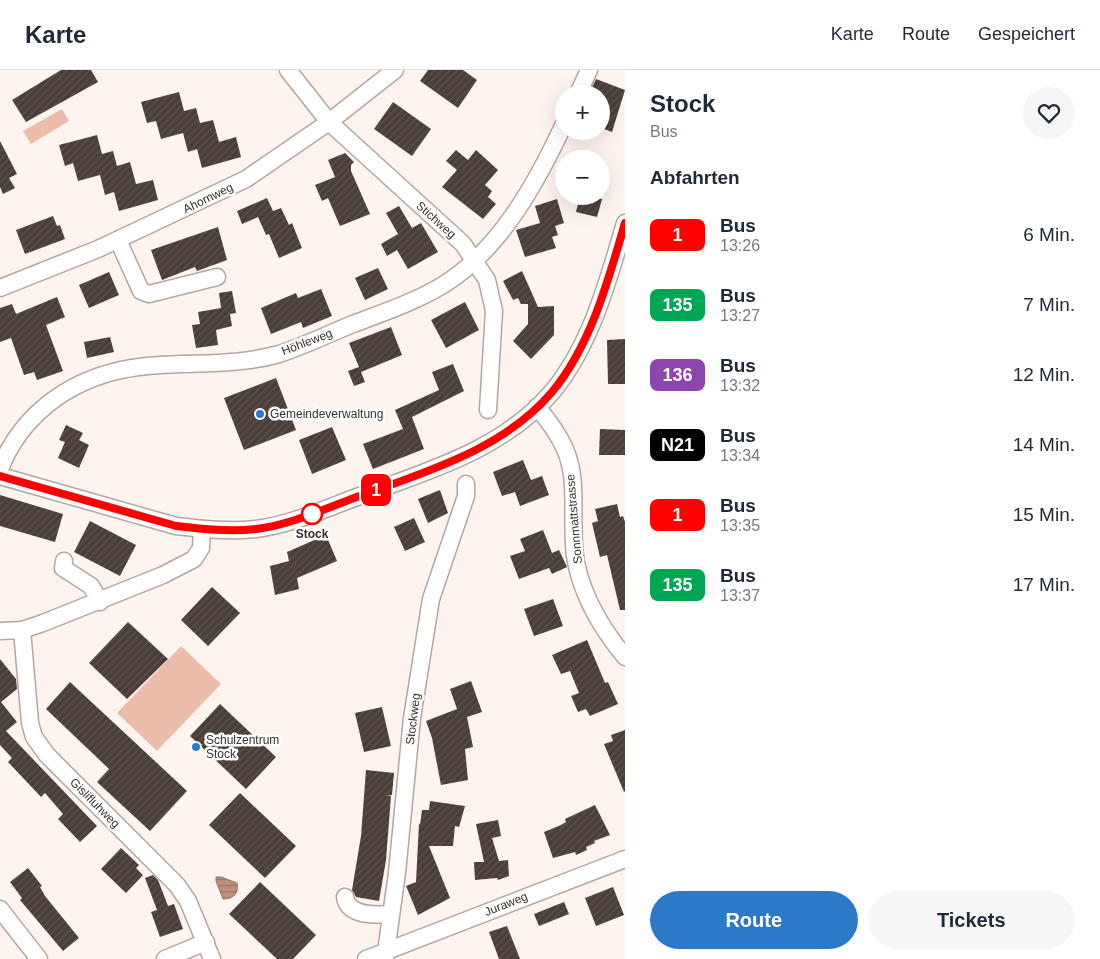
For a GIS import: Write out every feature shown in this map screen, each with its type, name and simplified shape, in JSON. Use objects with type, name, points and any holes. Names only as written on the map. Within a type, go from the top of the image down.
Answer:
[{"type":"street","name":"Stichweg","points":[[288,70],[329,122],[463,244],[487,280],[494,311],[488,410]]},
{"type":"street","name":"Ahornweg","points":[[0,288],[118,240],[246,179],[329,122],[375,78],[395,70]]},
{"type":"street","points":[[582,85],[590,70]]},
{"type":"street","name":"Höhleweg","points":[[0,469],[8,448],[26,423],[56,398],[79,385],[121,370],[222,364],[279,354],[397,307],[435,289],[474,260],[498,235],[536,179],[556,140]]},
{"type":"street","points":[[0,476],[176,526],[202,529],[256,529],[312,514],[446,464],[491,441],[537,408],[566,372],[593,321],[625,223]]},
{"type":"street","points":[[118,240],[141,291],[149,294],[217,277]]},
{"type":"street","name":"Sonnmattstrasse","points":[[537,408],[554,428],[566,450],[572,480],[574,544],[582,583],[591,606],[604,629],[625,657]]},
{"type":"street","name":"Stockweg","points":[[386,955],[412,718],[431,599],[466,496],[466,484]]},
{"type":"street","points":[[0,631],[22,630],[100,602],[163,575],[194,559],[201,548],[202,529]]},
{"type":"street","points":[[64,561],[62,568],[91,586],[100,602]]},
{"type":"street","name":"Gislifluhweg","points":[[22,630],[30,723],[34,737],[47,755],[177,885],[188,901],[212,959]]},
{"type":"street","name":"Juraweg","points":[[366,959],[386,955],[625,858]]},
{"type":"street","points":[[345,898],[351,908],[359,912],[372,915],[391,914]]},
{"type":"street","points":[[0,909],[39,959]]},
{"type":"street","points":[[165,959],[206,942]]},
{"type":"shaded area","points":[[62,109],[69,121],[31,144],[23,131]]},
{"type":"shaded area","points":[[181,646],[221,684],[157,751],[117,713]]},
{"type":"shaded area","points":[[216,877],[237,883],[235,895],[223,899]]},
{"type":"building","points":[[61,70],[91,70],[98,82],[26,122],[12,100]]},
{"type":"building","points":[[428,70],[463,70],[477,80],[458,108],[420,81]]},
{"type":"building","points":[[596,79],[625,90],[612,132],[610,131],[610,85],[593,85]]},
{"type":"building","points":[[179,92],[184,111],[196,108],[200,123],[213,120],[219,142],[236,137],[241,157],[202,168],[197,149],[188,152],[183,133],[161,139],[156,121],[147,123],[141,102]]},
{"type":"building","points":[[393,102],[431,129],[412,156],[374,129]]},
{"type":"building","points":[[97,135],[102,154],[113,151],[117,166],[130,162],[136,184],[153,180],[158,200],[119,211],[114,192],[105,195],[100,175],[78,181],[73,163],[65,166],[59,145]]},
{"type":"building","points":[[0,141],[17,174],[9,178],[15,188],[3,194],[0,187]]},
{"type":"building","points":[[456,150],[468,160],[476,150],[498,170],[485,185],[492,191],[488,197],[496,204],[483,219],[442,187],[457,170],[446,161]]},
{"type":"building","points":[[345,153],[354,162],[351,165],[351,171],[370,214],[340,226],[328,198],[322,201],[315,185],[335,177],[328,160]]},
{"type":"building","points":[[267,198],[273,211],[281,208],[289,225],[292,223],[302,248],[279,258],[269,234],[266,235],[258,217],[242,224],[237,211]]},
{"type":"building","points":[[555,200],[555,205],[559,205],[564,223],[555,226],[558,235],[552,237],[556,248],[525,257],[516,230],[540,223],[535,206]]},
{"type":"building","points":[[578,205],[600,205],[597,217],[576,212]]},
{"type":"building","points":[[399,206],[412,228],[421,223],[438,252],[408,269],[397,250],[387,256],[381,244],[398,234],[386,213]]},
{"type":"building","points":[[53,216],[57,226],[60,225],[65,239],[25,254],[16,230]]},
{"type":"building","points":[[218,227],[227,260],[197,271],[195,267],[162,280],[151,250]]},
{"type":"building","points":[[378,268],[388,289],[365,300],[355,278]]},
{"type":"building","points":[[522,271],[538,307],[554,306],[554,335],[531,359],[513,341],[528,324],[528,304],[521,304],[518,298],[513,300],[503,281]]},
{"type":"building","points":[[109,272],[119,295],[89,308],[79,285]]},
{"type":"building","points":[[321,289],[332,316],[303,328],[301,322],[271,334],[261,308],[296,293],[298,298]]},
{"type":"building","points":[[232,291],[236,313],[230,314],[232,326],[216,330],[218,345],[196,348],[192,325],[200,324],[198,312],[221,308],[219,293]]},
{"type":"building","points":[[57,297],[65,317],[46,325],[63,371],[37,380],[34,372],[24,375],[11,338],[0,342],[0,308],[12,304],[16,314]]},
{"type":"building","points":[[465,302],[479,330],[446,348],[431,320]]},
{"type":"building","points":[[391,327],[402,355],[361,372],[349,343]]},
{"type":"building","points":[[110,337],[114,352],[87,358],[84,342]]},
{"type":"building","points":[[625,339],[625,384],[608,384],[607,340]]},
{"type":"building","points":[[453,364],[464,391],[412,417],[424,449],[373,469],[363,444],[403,429],[395,410],[439,390],[432,372]]},
{"type":"building","points":[[359,367],[365,382],[354,386],[348,371]]},
{"type":"building","name":"Gemeindeverwaltung","points":[[276,378],[296,430],[244,450],[224,398]]},
{"type":"building","points":[[66,425],[83,433],[79,440],[89,445],[79,468],[58,458],[65,442],[59,440]]},
{"type":"building","points":[[332,427],[346,460],[312,474],[299,440]]},
{"type":"building","points":[[600,429],[625,430],[625,455],[599,455]]},
{"type":"building","points":[[523,460],[531,480],[542,476],[549,495],[520,506],[515,492],[502,496],[493,472]]},
{"type":"building","points":[[440,490],[448,513],[428,523],[418,499]]},
{"type":"building","points":[[0,495],[63,514],[55,542],[0,526]]},
{"type":"building","points":[[617,504],[620,517],[623,516],[625,522],[625,610],[620,610],[607,555],[600,557],[592,523],[598,521],[595,509]]},
{"type":"building","points":[[414,518],[425,542],[405,551],[394,527]]},
{"type":"building","points":[[90,521],[136,545],[120,576],[74,552]]},
{"type":"building","points":[[543,530],[552,553],[559,550],[567,567],[552,574],[549,568],[519,579],[510,556],[525,551],[520,539]]},
{"type":"building","points":[[326,535],[337,561],[297,578],[299,589],[275,595],[270,566],[289,561],[287,552]]},
{"type":"building","points":[[212,587],[240,613],[208,646],[181,620]]},
{"type":"building","points":[[553,599],[563,626],[534,636],[524,609]]},
{"type":"building","points":[[128,622],[168,659],[127,699],[89,663]]},
{"type":"building","points":[[587,640],[605,683],[608,682],[618,704],[590,716],[586,709],[578,712],[571,696],[579,693],[570,671],[561,674],[552,655]]},
{"type":"building","points":[[0,659],[16,679],[17,689],[1,702],[17,722],[6,731],[97,826],[80,842],[58,819],[63,814],[45,793],[41,797],[8,762],[12,758],[0,745]]},
{"type":"building","points":[[471,681],[482,712],[467,717],[473,747],[465,749],[468,780],[441,785],[432,738],[426,721],[457,709],[450,689]]},
{"type":"building","points":[[70,682],[187,791],[150,831],[97,782],[109,769],[46,709]]},
{"type":"building","points":[[220,704],[276,757],[246,789],[190,736]]},
{"type":"building","points":[[382,707],[391,746],[364,752],[355,713]]},
{"type":"building","points":[[625,730],[624,792],[604,744],[613,741],[611,735]]},
{"type":"building","points":[[366,770],[394,773],[392,795],[386,796],[391,796],[386,860],[379,901],[356,897],[352,890],[361,836]]},
{"type":"building","points":[[240,793],[296,846],[265,878],[209,825]]},
{"type":"building","points":[[430,801],[465,806],[459,827],[455,826],[453,846],[429,846],[450,898],[418,915],[406,886],[416,882],[419,823],[420,825],[422,810],[429,810]]},
{"type":"building","points":[[595,805],[610,835],[594,841],[595,843],[586,847],[587,850],[576,855],[575,852],[553,858],[544,832],[561,825],[566,822],[565,819]]},
{"type":"building","points":[[498,820],[501,836],[492,838],[499,861],[508,860],[509,876],[498,880],[497,878],[475,880],[474,862],[484,862],[476,824]]},
{"type":"building","points":[[121,848],[139,865],[136,868],[143,875],[126,893],[101,869]]},
{"type":"building","points":[[28,868],[42,886],[40,887],[45,896],[79,938],[63,951],[20,900],[22,898],[10,882]]},
{"type":"building","points":[[153,875],[158,880],[168,906],[174,904],[183,929],[160,937],[151,912],[157,910],[145,878]]},
{"type":"building","points":[[260,882],[316,935],[293,959],[277,959],[229,914]]},
{"type":"building","points":[[613,887],[624,915],[596,926],[585,898]]},
{"type":"building","points":[[564,902],[569,914],[539,926],[534,914]]},
{"type":"building","points":[[507,926],[520,959],[499,959],[489,932]]},
{"type":"bus line","name":"1","points":[[0,476],[176,526],[202,529],[256,529],[312,514],[446,464],[491,441],[513,427],[537,408],[552,392],[575,357],[593,321],[625,223]]},
{"type":"place","name":"Gemeindeverwaltung","points":[[260,414]]},
{"type":"place","name":"Stock","points":[[312,514]]},
{"type":"place","name":"Schulzentrum Stock","points":[[196,747]]}]
